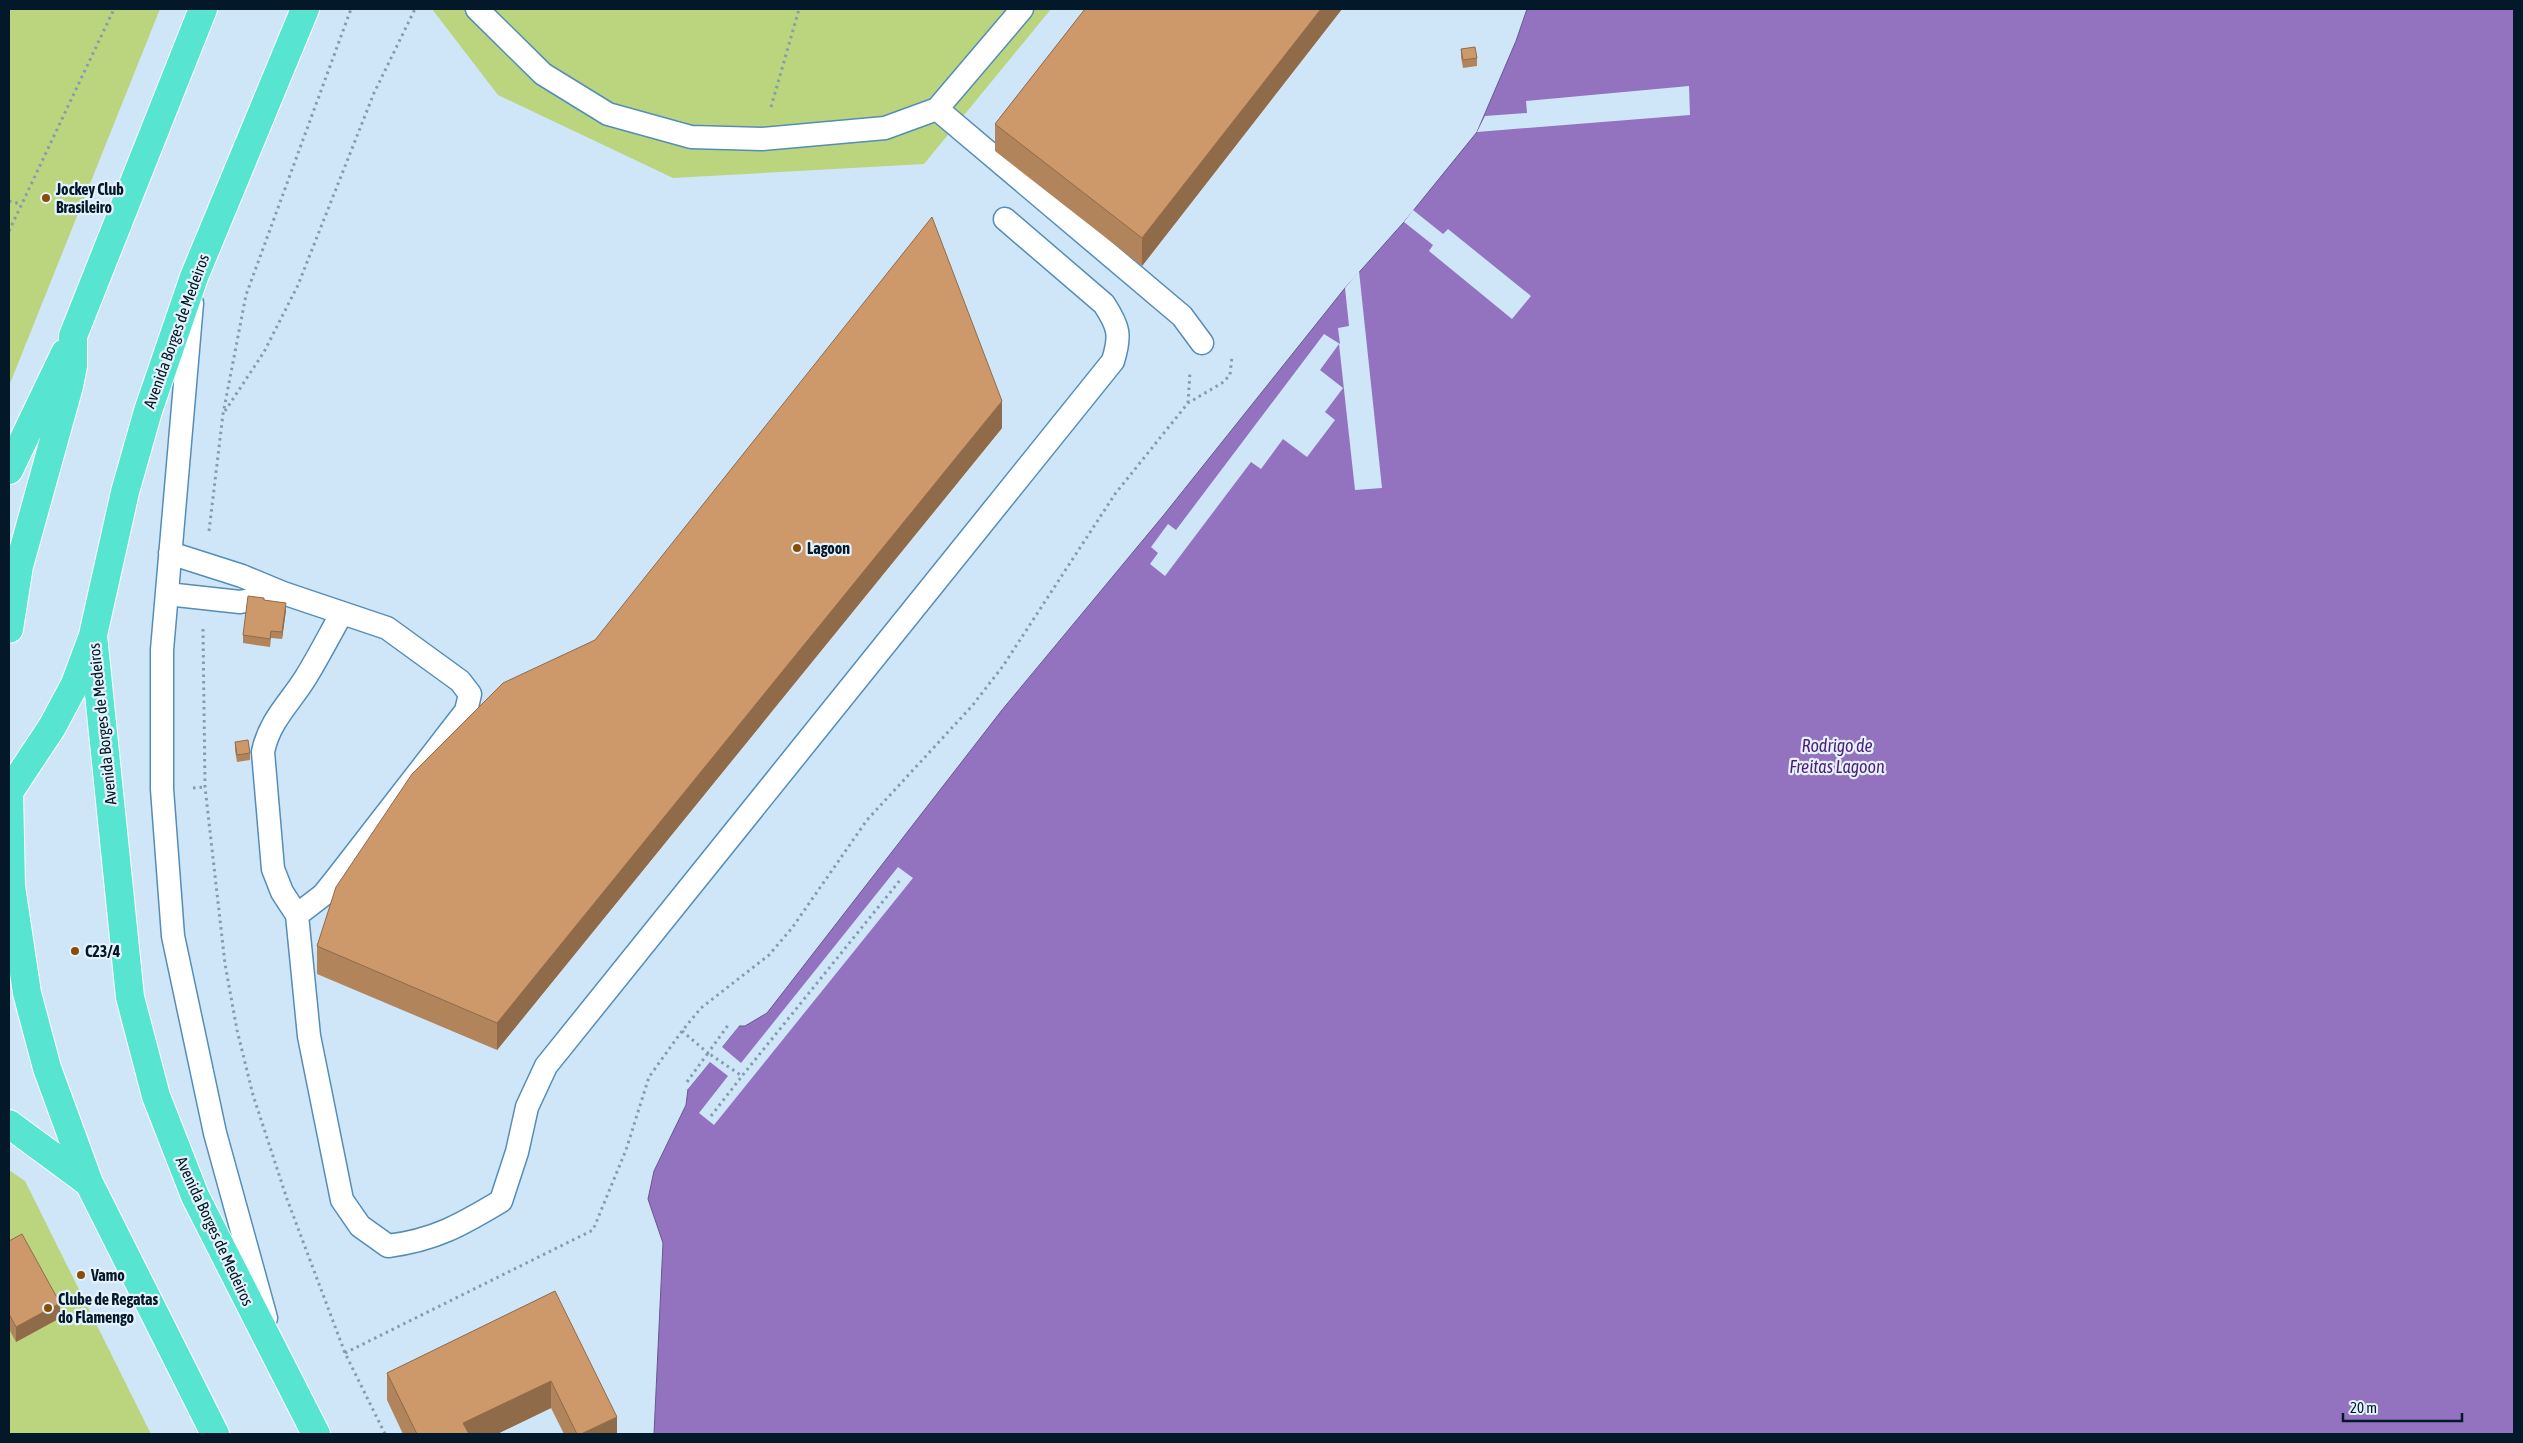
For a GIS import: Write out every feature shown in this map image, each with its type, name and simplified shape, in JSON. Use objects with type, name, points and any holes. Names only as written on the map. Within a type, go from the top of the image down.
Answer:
[{"type":"highway","points":[[9,470],[73,336],[204,9]]},
{"type":"highway","name":"Avenida Borges de Medeiros","points":[[305,9],[194,277],[148,411],[125,492],[93,635],[130,997],[156,1096],[195,1196],[316,1434]]},
{"type":"highway","points":[[9,629],[19,566],[70,380],[73,366],[73,336]]},
{"type":"highway","points":[[93,635],[75,684],[52,727],[9,791],[11,886],[27,993],[47,1068],[89,1183],[215,1434]]},
{"type":"highway","points":[[9,1124],[89,1183]]},
{"type":"lane","points":[[477,9],[543,74],[608,114],[691,137],[762,139],[885,128],[937,109],[1022,9]]},
{"type":"lane","points":[[937,109],[1182,316],[1202,343]]},
{"type":"lane","points":[[342,613],[306,677],[274,720],[266,736],[263,752],[273,869],[282,892],[297,915],[309,1036],[342,1200],[360,1226],[388,1246],[418,1242],[462,1225],[501,1201],[517,1152],[527,1107],[546,1066],[1113,361],[1119,340],[1116,322],[1104,304],[1005,219]]},
{"type":"lane","points":[[194,277],[162,650],[162,789],[173,936],[214,1133],[276,1358]]},
{"type":"lane","points":[[170,553],[242,576],[283,593],[342,613],[374,622],[400,636],[460,681],[470,694],[466,711],[323,895],[297,915]]},
{"type":"lane","points":[[167,594],[240,602],[283,593]]},
{"type":"path","points":[[9,231],[114,9]]},
{"type":"path","points":[[223,414],[264,352],[298,285],[374,94],[415,9]]},
{"type":"path","points":[[762,139],[799,9]]},
{"type":"path","points":[[9,201],[21,204]]},
{"type":"path","points":[[345,1353],[594,1230],[626,1150],[649,1077],[682,1031],[701,1008],[769,955],[820,890],[867,820],[972,706],[1033,622],[1115,494],[1188,403]]},
{"type":"path","points":[[712,1116],[901,879]]},
{"type":"path","points":[[686,1082],[729,1024]]},
{"type":"path","points":[[682,1031],[742,1076]]},
{"type":"green space","name":"Jockey Club Brasileiro","points":[[9,9],[160,9],[9,386]]},
{"type":"green space","points":[[432,9],[1051,9],[924,164],[673,178],[498,95]]},
{"type":"green space","name":"Clube de Regatas do Flamengo","points":[[9,1170],[25,1181],[151,1434],[9,1434]]},
{"type":"water","name":"Rodrigo de Freitas Lagoon","points":[[1527,9],[2514,9],[2514,1434],[654,1434],[663,1243],[648,1199],[654,1171],[686,1105],[688,1089],[739,1026],[745,1026],[767,1013],[1002,710],[1163,516],[1345,288],[1404,222],[1477,132],[1516,41]]},
{"type":"pier","points":[[1689,86],[1690,115],[1477,132],[1485,116],[1527,113],[1526,101]]},
{"type":"pier","points":[[1413,210],[1443,234],[1448,229],[1531,296],[1512,319],[1429,251],[1433,245],[1404,222]]},
{"type":"pier","points":[[1359,271],[1382,488],[1355,490],[1339,344],[1320,370],[1343,388],[1325,412],[1335,420],[1307,457],[1283,439],[1261,469],[1251,462],[1165,576],[1150,564],[1158,553],[1151,547],[1168,524],[1176,530],[1324,334],[1340,344],[1338,328],[1349,326],[1345,288]]},
{"type":"pier","points":[[898,867],[913,878],[714,1125],[699,1113],[728,1076],[710,1062],[688,1089],[686,1088],[737,1025],[739,1026],[722,1047],[741,1063]]},
{"type":"building","points":[[1085,9],[1321,9],[1142,238],[995,124]]},
{"type":"building","points":[[1475,47],[1477,58],[1463,60],[1461,49]]},
{"type":"building","name":"Lagoon","points":[[932,217],[1002,401],[497,1023],[317,946],[336,887],[412,774],[503,683],[595,640]]},
{"type":"building","points":[[248,596],[286,603],[282,632],[271,631],[270,639],[243,635]]},
{"type":"building","points":[[248,740],[250,753],[237,755],[235,742]]},
{"type":"building","points":[[22,1234],[60,1303],[16,1327],[9,1314],[9,1241]]},
{"type":"building","points":[[555,1291],[617,1417],[581,1434],[577,1434],[551,1381],[463,1423],[469,1434],[417,1434],[387,1373]]},
{"type":"place","name":"Jockey Club Brasileiro","points":[[46,198]]},
{"type":"place","name":"Lagoon","points":[[797,548]]},
{"type":"place","name":"C23/4","points":[[75,951]]},
{"type":"place","name":"Vamo","points":[[81,1275]]},
{"type":"place","name":"Clube de Regatas do Flamengo","points":[[48,1308]]}]
